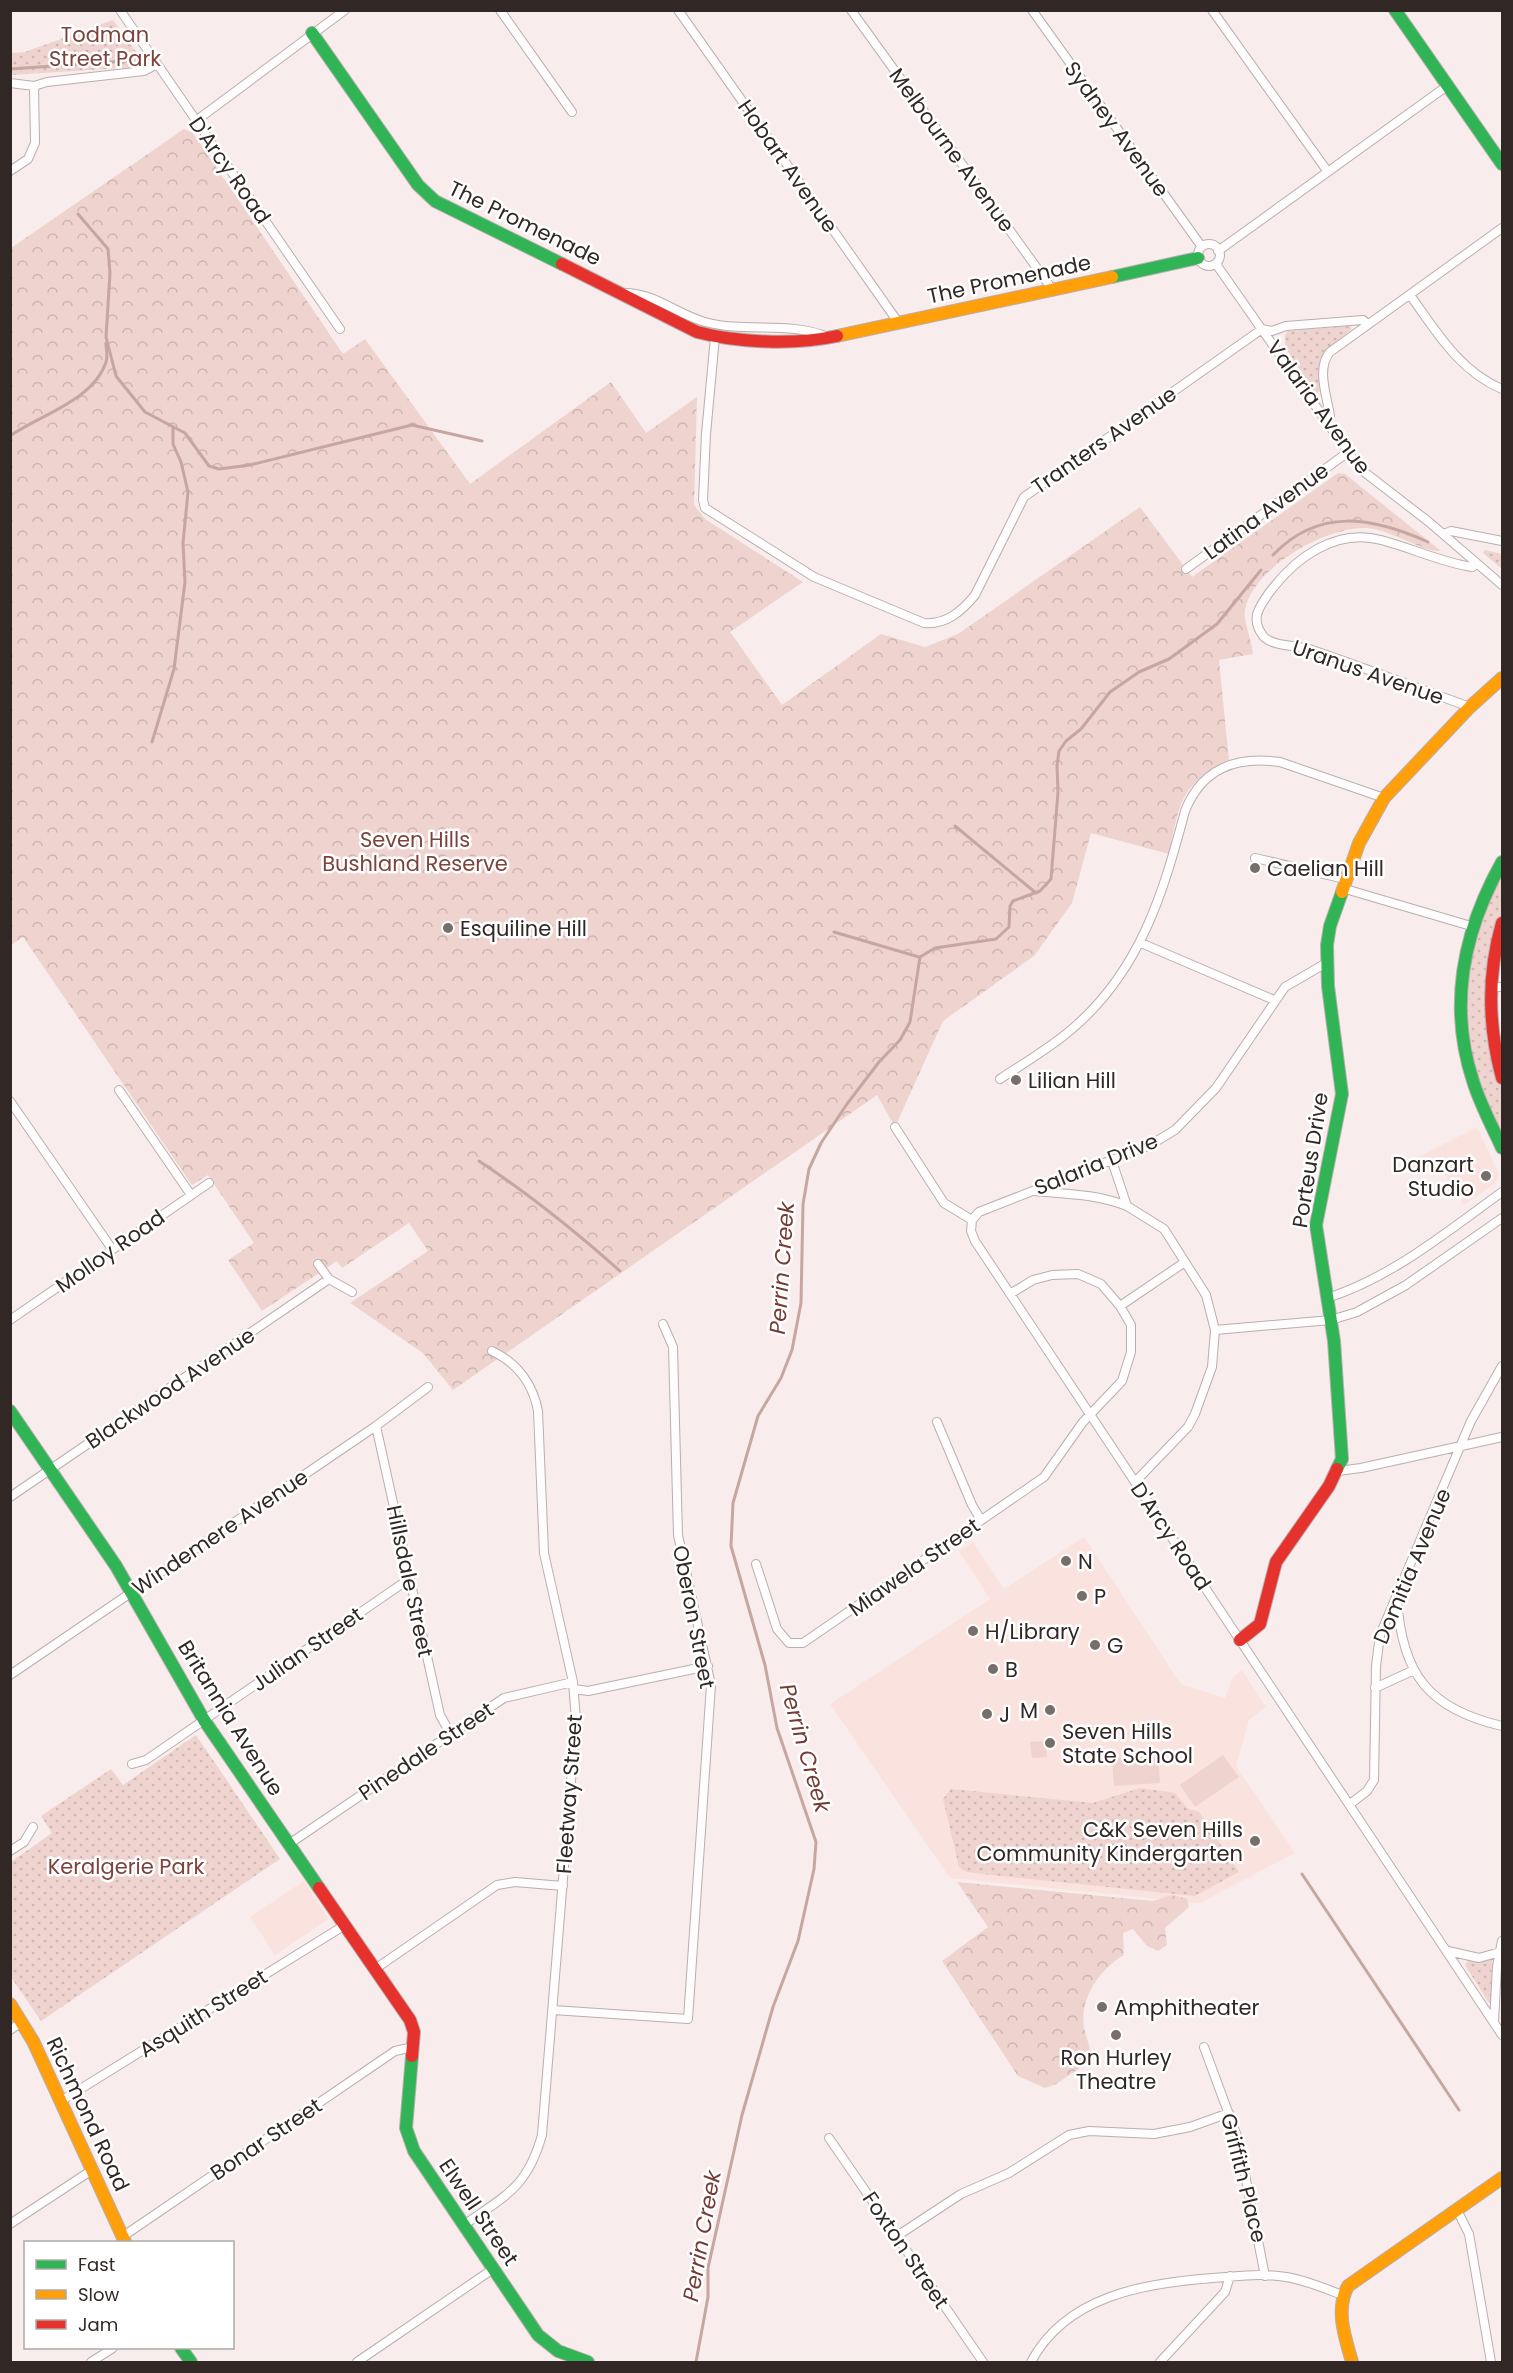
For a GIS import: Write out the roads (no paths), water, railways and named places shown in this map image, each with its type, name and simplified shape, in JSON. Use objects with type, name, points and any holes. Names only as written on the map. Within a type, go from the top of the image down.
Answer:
[{"type":"street","name":"D'Arcy Road","points":[[120,10],[340,329]]},
{"type":"street","points":[[196,120],[345,10]]},
{"type":"street","points":[[500,10],[572,112]]},
{"type":"street","name":"Hobart Avenue","points":[[678,10],[898,322]]},
{"type":"street","name":"Melbourne Avenue","points":[[851,10],[1052,289]]},
{"type":"street","name":"Sydney Avenue","points":[[1032,10],[1200,252]]},
{"type":"street","points":[[1212,10],[1328,172]]},
{"type":"street","points":[[1395,10],[1501,158]]},
{"type":"street","name":"The Promenade","points":[[312,33],[418,185],[435,201],[513,242],[623,293],[682,326],[715,337],[792,342],[828,338],[1052,289],[1200,252]]},
{"type":"street","points":[[10,83],[34,86],[47,82],[144,71],[157,64]]},
{"type":"street","points":[[10,171],[28,159],[35,143],[34,86]]},
{"type":"street","points":[[1218,251],[1448,86]]},
{"type":"street","points":[[1326,420],[1330,416],[1323,370],[1325,358],[1368,324],[1503,228]]},
{"type":"street","points":[[1211,245],[1218,251],[1219,258],[1216,264],[1206,266],[1200,252],[1211,245]]},
{"type":"street","points":[[1216,264],[1262,329]]},
{"type":"street","name":"The Promenade","points":[[623,293],[640,292],[702,321],[718,325],[812,331],[828,338]]},
{"type":"street","points":[[1410,295],[1454,355],[1470,370],[1503,389]]},
{"type":"street","name":"Tranters Avenue","points":[[715,337],[706,434],[703,500],[705,508],[814,577],[842,591],[924,623],[947,619],[965,607],[975,595],[1024,497],[1262,329],[1272,331],[1286,326],[1364,320],[1368,324]]},
{"type":"street","name":"Valaria Avenue","points":[[1262,329],[1347,453],[1379,486],[1444,534],[1503,585]]},
{"type":"street","name":"Latina Avenue","points":[[1186,569],[1347,453]]},
{"type":"street","points":[[1444,534],[1451,531],[1503,541]]},
{"type":"street","name":"Uranus Avenue","points":[[1470,707],[1308,648],[1265,638],[1256,619],[1257,609],[1284,573],[1304,555],[1328,543],[1356,537],[1380,540],[1447,564],[1472,567],[1477,564]]},
{"type":"street","name":"Porteus Drive","points":[[1240,1640],[1260,1624],[1276,1562],[1338,1471],[1342,1445],[1330,1320],[1316,1240],[1316,1212],[1342,1094],[1328,962],[1330,926],[1367,826],[1384,798],[1470,707],[1503,678]]},
{"type":"street","points":[[1000,1078],[1079,1023],[1113,986],[1141,943],[1191,794],[1203,780],[1218,769],[1247,760],[1280,762],[1384,798]]},
{"type":"street","points":[[1255,858],[1344,884],[1471,926]]},
{"type":"street","points":[[1503,862],[1481,900],[1471,926],[1461,971],[1461,1026],[1470,1073],[1503,1148]]},
{"type":"street","points":[[1503,923],[1492,961],[1496,987],[1490,1024],[1503,1078]]},
{"type":"street","points":[[1141,943],[1274,1000]]},
{"type":"street","name":"Salaria Drive","points":[[972,1220],[979,1212],[1112,1161],[1150,1145],[1175,1130],[1216,1088],[1285,987],[1328,962]]},
{"type":"street","points":[[119,1090],[191,1195]]},
{"type":"street","points":[[10,1101],[112,1250]]},
{"type":"street","points":[[895,1127],[944,1203],[972,1220]]},
{"type":"street","points":[[1112,1161],[1127,1206]]},
{"type":"street","name":"Molloy Road","points":[[10,1320],[209,1183]]},
{"type":"street","points":[[1031,1191],[1105,1197],[1159,1224],[1206,1295],[1215,1330],[1212,1367],[1195,1414],[1188,1427],[1135,1482]]},
{"type":"street","points":[[1327,1298],[1392,1268],[1503,1192]]},
{"type":"street","points":[[1215,1330],[1330,1320],[1357,1312],[1406,1286],[1503,1218]]},
{"type":"street","name":"D'Arcy Road","points":[[972,1220],[971,1231],[975,1241],[1503,2035]]},
{"type":"street","points":[[1120,1306],[1185,1262]]},
{"type":"street","points":[[318,1264],[329,1280],[352,1292]]},
{"type":"street","name":"Miawela Street","points":[[756,1564],[777,1629],[784,1638],[796,1645],[807,1641],[1044,1477],[1090,1414],[1122,1381],[1131,1352],[1131,1324],[1120,1306],[1101,1284],[1078,1274],[1052,1275],[1034,1280],[1010,1294]]},
{"type":"street","name":"Blackwood Avenue","points":[[10,1497],[329,1280]]},
{"type":"street","name":"Oberon Street","points":[[553,2010],[688,2019],[711,1698],[708,1666],[678,1535],[673,1347],[663,1324]]},
{"type":"street","name":"Fleetway Street","points":[[464,2225],[522,2182],[530,2170],[545,2117],[576,1720],[573,1686],[544,1553],[538,1411],[535,1395],[530,1383],[511,1363],[492,1351]]},
{"type":"street","name":"Domitia Avenue","points":[[1350,1804],[1367,1791],[1374,1780],[1377,1645],[1475,1412],[1503,1366]]},
{"type":"street","name":"Windemere Avenue","points":[[10,1675],[376,1426],[428,1387]]},
{"type":"street","name":"Britannia Avenue","points":[[10,1411],[132,1593],[204,1720],[410,2020],[414,2032],[413,2047]]},
{"type":"street","points":[[937,1422],[972,1505],[981,1520]]},
{"type":"street","name":"Hillsdale Street","points":[[376,1426],[440,1715],[450,1734]]},
{"type":"street","points":[[1338,1471],[1503,1437]]},
{"type":"street","name":"Julian Street","points":[[132,1764],[146,1760],[409,1579]]},
{"type":"street","points":[[1397,1598],[1399,1632],[1404,1650],[1414,1670],[1432,1694],[1461,1715],[1503,1726]]},
{"type":"street","name":"Pinedale Street","points":[[289,1844],[504,1698],[573,1686],[588,1692],[708,1666]]},
{"type":"street","points":[[1375,1688],[1414,1670]]},
{"type":"street","points":[[10,1851],[24,1842],[33,1827]]},
{"type":"street","points":[[375,1969],[496,1885],[515,1882],[563,1886]]},
{"type":"street","name":"Asquith Street","points":[[61,2101],[345,1925]]},
{"type":"street","points":[[1494,2022],[1503,1941]]},
{"type":"street","points":[[1448,1951],[1479,1958],[1500,1952]]},
{"type":"street","name":"Richmond Road","points":[[10,2004],[22,2022],[61,2101],[123,2240]]},
{"type":"street","points":[[10,2030],[22,2022]]},
{"type":"street","name":"Elwell Street","points":[[413,2047],[406,2128],[408,2139],[538,2335],[558,2351],[588,2362]]},
{"type":"street","name":"Bonar Street","points":[[123,2240],[395,2051],[413,2047]]},
{"type":"street","name":"Griffith Place","points":[[1204,2047],[1238,2139],[1265,2276]]},
{"type":"street","points":[[897,2236],[961,2194],[1009,2173],[1069,2135],[1089,2131],[1154,2134],[1190,2127],[1229,2113]]},
{"type":"street","name":"Foxton Street","points":[[829,2138],[983,2362]]},
{"type":"street","points":[[10,2224],[92,2170]]},
{"type":"street","points":[[1352,2362],[1342,2316],[1342,2295],[1356,2278],[1503,2178]]},
{"type":"street","points":[[1457,2210],[1469,2234],[1491,2362]]},
{"type":"street","points":[[357,2362],[493,2269]]},
{"type":"street","points":[[1160,2362],[1225,2292],[1230,2276]]},
{"type":"street","points":[[1031,2362],[1059,2327],[1103,2299],[1143,2287],[1230,2276],[1265,2276],[1298,2280],[1342,2295]]},
{"type":"street","points":[[91,2362],[111,2349]]},
{"type":"street","points":[[182,2349],[191,2362]]},
{"type":"waterway","points":[[10,69],[126,61]]},
{"type":"waterway","points":[[78,214],[108,249],[110,273],[106,337],[116,376],[145,412],[185,433],[209,466],[219,469],[250,465],[412,425],[482,441]]},
{"type":"waterway","points":[[10,436],[65,405],[90,387],[100,375],[106,362],[106,343]]},
{"type":"waterway","points":[[152,742],[174,669],[185,582],[183,543],[188,492],[181,462],[173,444],[173,427]]},
{"type":"waterway","points":[[1273,555],[1309,529],[1327,523],[1347,521],[1366,522],[1387,527],[1428,542]]},
{"type":"waterway","name":"Perrin Creek","points":[[696,2362],[708,2297],[708,2268],[742,2115],[773,2007],[798,1941],[814,1869],[816,1842],[777,1728],[765,1665],[731,1546],[733,1503],[758,1416],[781,1378],[792,1350],[801,1303],[803,1204],[809,1169],[821,1143],[847,1104],[879,1062],[900,1040],[910,1022],[920,957],[935,948],[996,939],[1009,927],[1010,906],[1013,901],[1040,891],[1051,879],[1058,792],[1057,766],[1059,751],[1066,741],[1081,729],[1110,692],[1139,672],[1169,659],[1217,624],[1261,570]]},
{"type":"waterway","points":[[955,826],[1036,893]]},
{"type":"waterway","points":[[834,932],[919,957]]},
{"type":"waterway","points":[[479,1161],[551,1213],[620,1271]]},
{"type":"waterway","points":[[1302,1874],[1459,2110]]},
{"type":"place","name":"Caelian Hill","points":[[1255,868]]},
{"type":"place","name":"Esquiline Hill","points":[[448,928]]},
{"type":"place","name":"Lilian Hill","points":[[1016,1080]]},
{"type":"place","name":"Danzart Studio","points":[[1486,1176]]},
{"type":"place","name":"N","points":[[1066,1561]]},
{"type":"place","name":"P","points":[[1082,1596]]},
{"type":"place","name":"H/Library","points":[[973,1631]]},
{"type":"place","name":"G","points":[[1095,1645]]},
{"type":"place","name":"B","points":[[993,1669]]},
{"type":"place","name":"M","points":[[1050,1710]]},
{"type":"place","name":"J","points":[[987,1714]]},
{"type":"place","name":"Seven Hills State School","points":[[1050,1743]]},
{"type":"place","name":"C&K Seven Hills Community Kindergarten","points":[[1255,1841]]},
{"type":"place","name":"Amphitheater","points":[[1102,2007]]},
{"type":"place","name":"Ron Hurley Theatre","points":[[1116,2035]]},
{"type":"park label","name":"Todman Street Park","points":[[105,46]]},
{"type":"park label","name":"Seven Hills Bushland Reserve","points":[[415,851]]},
{"type":"park label","name":"Keralgerie Park","points":[[126,1866]]}]
